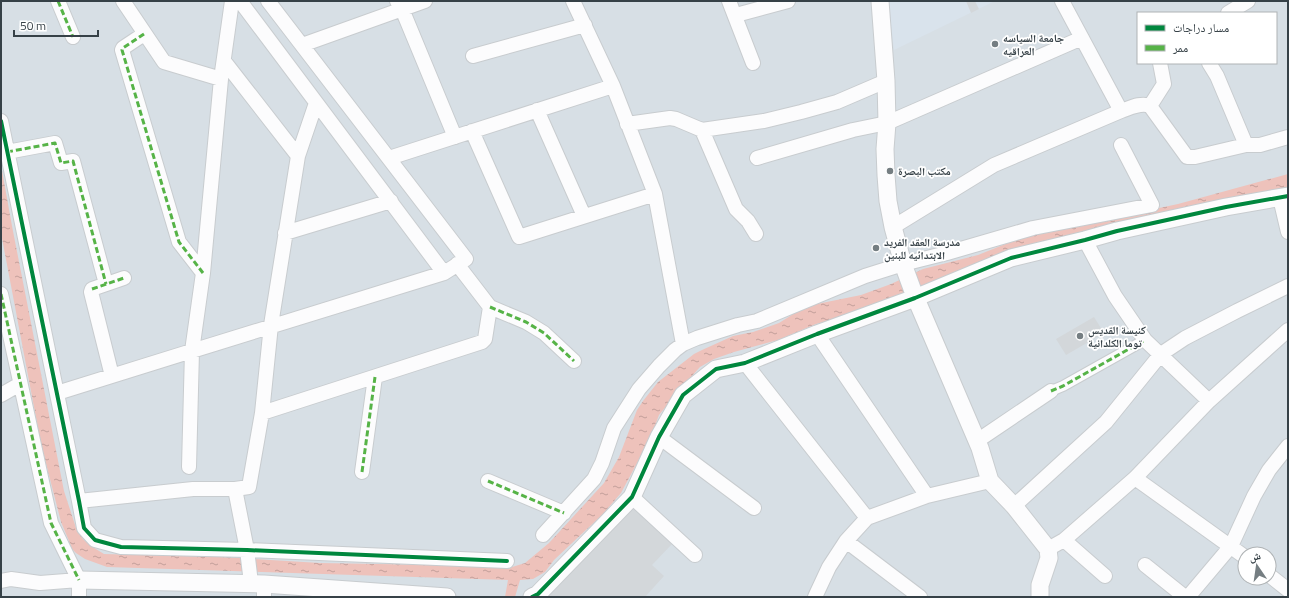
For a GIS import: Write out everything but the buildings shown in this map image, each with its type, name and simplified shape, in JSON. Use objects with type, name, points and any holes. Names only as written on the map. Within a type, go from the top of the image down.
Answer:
[{"type":"street","points":[[58,1],[73,37]]},
{"type":"street","points":[[123,1],[144,34],[166,63],[221,79]]},
{"type":"street","points":[[188,467],[192,351],[203,273],[221,79],[232,1]]},
{"type":"street","points":[[240,1],[444,273]]},
{"type":"street","points":[[268,1],[389,158],[462,262],[490,306],[526,322],[544,333],[574,361]]},
{"type":"street","points":[[302,45],[400,5],[424,1]]},
{"type":"street","points":[[573,1],[613,86],[655,194],[682,344]]},
{"type":"street","points":[[729,1],[736,15],[754,63]]},
{"type":"street","points":[[736,15],[788,1]]},
{"type":"street","points":[[880,1],[886,81],[886,175],[888,201],[903,266],[914,296],[977,441],[990,481],[1014,506],[1048,549],[1049,558],[1040,585],[1040,597]]},
{"type":"street","points":[[1062,1],[1121,111]]},
{"type":"street","points":[[1230,12],[1248,1]]},
{"type":"street","points":[[400,5],[455,137]]},
{"type":"street","points":[[473,56],[585,25]]},
{"type":"street","points":[[144,34],[122,50],[179,242],[203,273]]},
{"type":"street","points":[[757,158],[854,130],[887,123],[1082,38]]},
{"type":"street","points":[[224,61],[298,156]]},
{"type":"street","points":[[1150,106],[1164,84],[1160,64]]},
{"type":"street","points":[[1210,64],[1217,76],[1246,145]]},
{"type":"street","points":[[627,124],[670,118],[702,130],[764,121],[837,102],[886,81]]},
{"type":"street","points":[[389,158],[613,86]]},
{"type":"street","points":[[79,501],[192,489],[235,489],[249,487],[262,413],[271,325],[298,156],[316,103]]},
{"type":"street","points":[[893,227],[994,165],[1121,111],[1140,105],[1146,104],[1150,106],[1188,157],[1195,157],[1246,145],[1260,145],[1288,137]]},
{"type":"street","points":[[537,110],[584,216]]},
{"type":"street","points":[[1,120],[84,528],[95,540],[121,547],[507,561]]},
{"type":"street","points":[[702,130],[736,209],[748,221],[756,234]]},
{"type":"street","points":[[472,131],[519,237],[655,194]]},
{"type":"street","points":[[7,152],[55,143],[60,163],[73,161],[106,284]]},
{"type":"street","points":[[543,535],[594,479],[602,463],[614,428],[639,389],[659,366],[682,344],[696,338],[757,320],[858,279],[1033,228],[1152,205],[1121,145]]},
{"type":"street","points":[[532,597],[538,594],[632,497],[659,437],[683,395],[716,369],[745,363],[1012,258],[1117,231],[1226,207],[1284,197],[1288,232]]},
{"type":"street","points":[[285,234],[391,201]]},
{"type":"street","points":[[1085,240],[1115,296],[1146,340],[1208,401]]},
{"type":"street","points":[[57,393],[271,325],[444,273],[462,262]]},
{"type":"street","points":[[112,376],[91,292],[92,289],[124,278]]},
{"type":"street","points":[[1014,506],[1106,422],[1161,354],[1185,338],[1288,286]]},
{"type":"street","points":[[1,294],[51,523],[79,580],[80,597]]},
{"type":"street","points":[[262,413],[482,342],[485,339],[490,306]]},
{"type":"street","points":[[1048,549],[1064,540],[1135,478],[1208,401],[1288,330]]},
{"type":"street","points":[[817,334],[927,496]]},
{"type":"street","points":[[977,441],[1051,391],[1063,386],[1146,340]]},
{"type":"street","points":[[745,363],[867,518]]},
{"type":"street","points":[[362,472],[375,377]]},
{"type":"street","points":[[1,395],[20,384]]},
{"type":"street","points":[[659,437],[754,508]]},
{"type":"street","points":[[1145,566],[1186,597],[1231,546],[1254,496],[1269,470],[1288,446]]},
{"type":"street","points":[[1135,478],[1237,551]]},
{"type":"street","points":[[488,481],[564,513]]},
{"type":"street","points":[[814,597],[829,566],[846,541],[867,518],[927,496],[990,481]]},
{"type":"street","points":[[235,489],[247,552],[257,585]]},
{"type":"street","points":[[632,497],[695,556]]},
{"type":"street","points":[[1064,540],[1105,576]]},
{"type":"street","points":[[846,541],[920,597]]},
{"type":"street","points":[[1,581],[11,579],[40,583],[79,580],[257,585],[447,597]]},
{"type":"street","points":[[1277,579],[1286,584]]},
{"type":"shaded area","points":[[1,1],[1288,1],[1288,597],[1,597]]},
{"type":"shaded area","points":[[888,1],[995,1],[894,50]]},
{"type":"water","points":[[1,165],[64,491],[76,528],[83,539],[91,546],[104,554],[221,557],[320,563],[495,566],[509,568],[525,563],[549,543],[604,483],[619,457],[637,410],[643,401],[658,382],[694,354],[702,350],[733,336],[753,332],[779,323],[812,305],[861,295],[891,284],[923,269],[978,255],[1023,237],[1178,204],[1288,174],[1288,187],[1239,196],[851,315],[816,324],[778,340],[714,359],[700,367],[659,415],[650,439],[621,493],[603,514],[554,560],[545,572],[533,579],[520,580],[515,597],[505,597],[508,580],[107,567],[85,559],[76,553],[72,549],[61,522],[41,444],[1,233]]},
{"type":"marked path","points":[[58,1],[73,37]]},
{"type":"marked path","points":[[144,34],[122,50],[179,242],[203,273]]},
{"type":"marked path","points":[[7,152],[55,143],[61,163],[73,161],[106,284]]},
{"type":"marked path","points":[[92,289],[124,278]]},
{"type":"marked path","points":[[1,294],[51,523],[79,580]]},
{"type":"marked path","points":[[490,307],[526,322],[544,333],[574,361]]},
{"type":"marked path","points":[[1051,391],[1063,386],[1145,340]]},
{"type":"marked path","points":[[362,472],[375,377]]},
{"type":"marked path","points":[[488,481],[564,513]]},
{"type":"cycle path","points":[[1,121],[84,528],[95,540],[121,547],[247,550],[507,561]]},
{"type":"cycle path","points":[[532,597],[538,594],[632,497],[659,437],[683,395],[716,369],[745,363],[817,334],[915,298],[1011,258],[1117,231],[1226,207],[1288,196]]},
{"type":"place","name":"جامعة السياسه العراقيه","points":[[995,44]]},
{"type":"place","name":"مكتب البصرة","points":[[890,171]]},
{"type":"place","name":"مدرسة العقد الفريد الابتدائيه للبنين","points":[[876,248]]},
{"type":"place","name":"كنيسة القديس توما الكلدانية","points":[[1080,336]]}]
